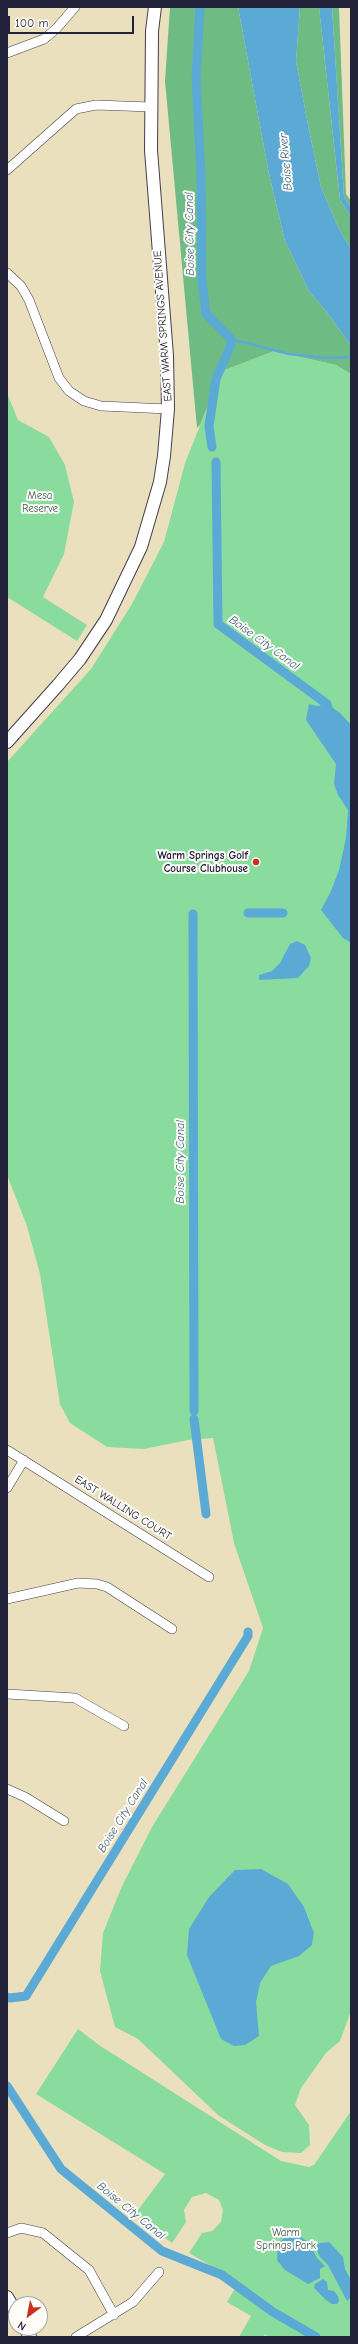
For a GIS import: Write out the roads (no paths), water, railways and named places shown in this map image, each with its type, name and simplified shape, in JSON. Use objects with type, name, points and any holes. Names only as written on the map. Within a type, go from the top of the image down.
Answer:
[{"type":"street","points":[[7,53],[44,39],[56,30],[75,7]]},
{"type":"street","name":"EAST WARM SPRINGS AVENUE","points":[[7,742],[80,659],[106,620],[121,593],[141,547],[152,513],[164,456],[168,408],[167,356],[152,169],[151,107],[152,31],[154,7]]},
{"type":"street","points":[[7,170],[76,109],[96,105],[151,107]]},
{"type":"street","points":[[7,273],[21,286],[29,300],[59,378],[69,391],[84,401],[101,406],[168,408]]},
{"type":"street","name":"EAST WALLING COURT","points":[[7,1450],[209,1577]]},
{"type":"street","points":[[7,1488],[24,1460]]},
{"type":"street","points":[[7,1599],[78,1583],[98,1584],[107,1587],[172,1628]]},
{"type":"street","points":[[7,1694],[75,1698],[124,1726]]},
{"type":"street","points":[[7,1789],[25,1797],[64,1821]]},
{"type":"street","points":[[7,2233],[21,2228],[43,2233],[88,2270],[114,2315]]},
{"type":"street","points":[[76,2337],[114,2315],[132,2302],[159,2272]]},
{"type":"water","name":"Boise River","points":[[238,7],[300,7],[296,61],[321,187],[339,229],[351,249],[351,346],[329,315],[309,291],[285,241],[269,174]]},
{"type":"water","points":[[319,7],[332,7],[344,197],[351,207],[351,217],[340,200]]},
{"type":"water","points":[[309,704],[317,706],[327,704],[340,713],[351,725],[351,943],[343,938],[321,910],[331,891],[339,870],[346,838],[348,810],[338,795],[334,784],[336,764],[306,720]]},
{"type":"water","points":[[297,941],[305,945],[311,958],[309,966],[298,978],[259,980],[259,975],[272,971],[280,963],[290,944]]},
{"type":"water","points":[[261,1869],[288,1884],[304,1907],[314,1933],[312,1945],[299,1956],[271,1966],[260,1983],[256,2002],[259,2036],[245,2045],[234,2046],[221,2039],[187,1955],[189,1929],[209,1897],[235,1870]]},
{"type":"water","points":[[301,2237],[309,2243],[317,2258],[325,2266],[320,2269],[320,2278],[308,2284],[285,2270],[277,2260],[278,2244],[284,2238]]},
{"type":"water","points":[[329,2242],[343,2257],[345,2269],[351,2280],[351,2297],[347,2301],[328,2265],[320,2257],[314,2244]]},
{"type":"water","points":[[323,2279],[327,2282],[328,2290],[334,2291],[338,2296],[339,2301],[337,2304],[332,2304],[326,2300],[314,2288],[315,2284]]},
{"type":"waterway","name":"Boise City Canal","points":[[200,7],[196,78],[201,174],[202,281],[206,314],[231,339],[231,345],[216,379],[209,426],[212,447]]},
{"type":"waterway","points":[[231,339],[289,354],[327,358],[351,357]]},
{"type":"waterway","name":"Boise City Canal","points":[[216,462],[218,624],[327,704],[330,714]]},
{"type":"waterway","name":"Boise City Canal","points":[[248,913],[283,913]]},
{"type":"waterway","name":"Boise City Canal","points":[[193,914],[194,1411]]},
{"type":"waterway","name":"Boise City Canal","points":[[194,1419],[206,1514]]},
{"type":"waterway","name":"Boise City Canal","points":[[7,1997],[26,1996],[248,1636],[248,1632]]},
{"type":"waterway","name":"Boise City Canal","points":[[7,2086],[61,2169],[162,2251],[222,2275],[273,2312],[316,2337]]},
{"type":"place","name":"Warm Springs Golf Course Clubhouse","points":[[256,862]]},
{"type":"park label","name":"Mesa Reserve","points":[[40,502]]},
{"type":"park label","name":"Warm Springs Park","points":[[286,2239]]}]
